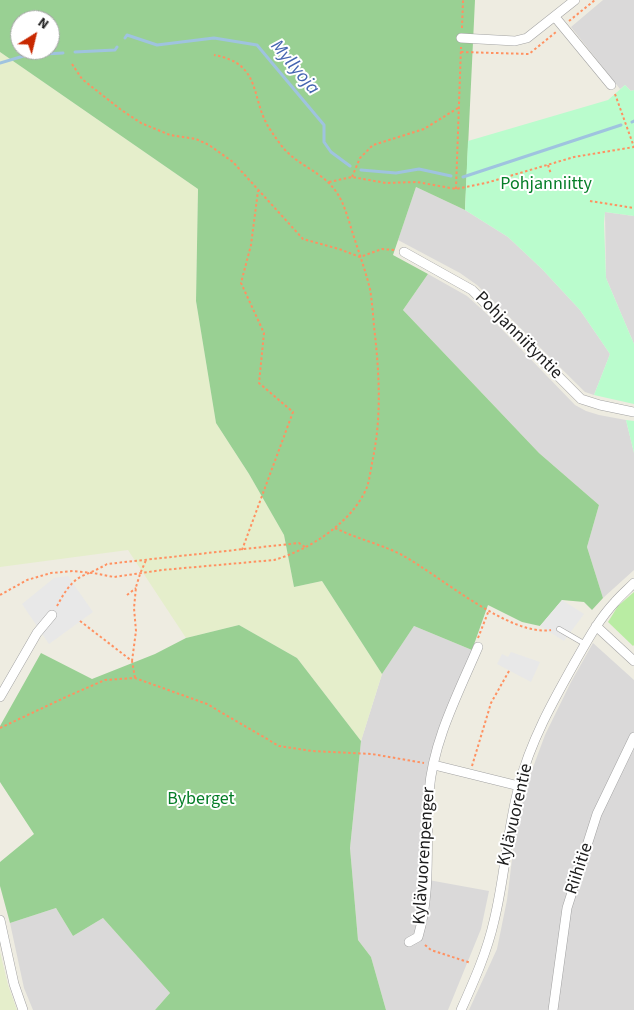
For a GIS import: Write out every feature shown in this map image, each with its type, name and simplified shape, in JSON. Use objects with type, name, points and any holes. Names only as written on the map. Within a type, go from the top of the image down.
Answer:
[{"type":"street","points":[[461,38],[514,41],[526,38],[576,0]]},
{"type":"street","points":[[555,16],[612,85]]},
{"type":"street","name":"Pohjanniityntie","points":[[404,252],[472,290],[581,398],[600,406],[634,412]]},
{"type":"street","name":"Kylävuorentie","points":[[462,1010],[481,965],[495,920],[509,830],[519,786],[539,732],[559,691],[596,626],[614,602],[634,583]]},
{"type":"street","points":[[0,697],[37,633],[52,615]]},
{"type":"street","points":[[596,626],[634,661]]},
{"type":"street","name":"Kylävuorenpenger","points":[[409,942],[418,937],[425,905],[429,790],[434,765],[443,730],[478,647]]},
{"type":"street","name":"Riihitie","points":[[553,1010],[567,908],[597,814],[634,737]]},
{"type":"street","name":"Kylävuorenpenger","points":[[434,765],[519,786]]},
{"type":"street","points":[[0,920],[14,984],[23,1010]]},
{"type":"lane","points":[[559,629],[585,644]]},
{"type":"path","points":[[456,189],[463,0]]},
{"type":"path","points":[[0,595],[13,586],[41,575],[73,571],[93,572],[114,577],[274,560],[285,557],[306,547],[335,528],[357,504],[366,488],[375,447],[380,405],[377,356],[370,290],[342,201],[324,176],[287,152],[274,136],[260,112],[254,84],[249,74],[235,62],[214,55]]},
{"type":"path","points":[[72,64],[82,79],[120,109],[154,129],[170,135],[196,139],[209,145],[233,162],[303,239],[339,248],[360,257],[382,249],[404,252]]},
{"type":"path","points":[[329,182],[352,177],[386,183],[417,182],[456,189],[486,183],[574,158],[634,147],[612,85]]},
{"type":"path","points":[[352,177],[360,158],[373,145],[424,129],[459,108]]},
{"type":"path","points":[[548,165],[551,174]]},
{"type":"path","points":[[242,550],[293,412],[259,383],[264,333],[240,283],[251,245],[258,191]]},
{"type":"path","points":[[590,201],[634,208]]},
{"type":"path","points":[[335,528],[354,538],[381,545],[400,554],[447,586],[520,626],[542,632],[559,629]]},
{"type":"path","points":[[52,615],[67,589],[80,577],[107,564],[299,543],[306,547]]},
{"type":"path","points":[[135,678],[132,662],[136,631],[134,608],[136,587],[146,560]]},
{"type":"path","points":[[126,595],[136,587]]},
{"type":"path","points":[[478,647],[478,638],[489,610]]},
{"type":"path","points":[[80,621],[132,662]]},
{"type":"path","points":[[470,773],[491,704],[510,671]]},
{"type":"path","points":[[0,728],[105,680],[135,678],[207,704],[279,746],[312,751],[372,754],[434,765]]},
{"type":"path","points":[[418,937],[431,950],[481,965]]},
{"type":"shaded area","points":[[603,0],[634,0],[634,90],[631,91],[625,85],[620,89],[571,27]]},
{"type":"shaded area","points":[[416,187],[465,210],[508,237],[542,269],[580,310],[610,354],[594,395],[585,392],[477,285],[460,273],[398,240]]},
{"type":"shaded area","points":[[605,212],[634,216],[634,344],[606,278]]},
{"type":"shaded area","points":[[428,274],[467,296],[487,314],[575,405],[599,415],[626,420],[634,453],[634,570],[603,598],[587,547],[599,505],[539,453],[403,310]]},
{"type":"shaded area","points":[[68,576],[93,612],[49,644],[22,604],[54,578]]},
{"type":"shaded area","points":[[562,600],[584,614],[564,641],[540,626]]},
{"type":"shaded area","points":[[414,626],[472,650],[439,728],[429,763],[423,879],[489,891],[481,929],[448,1010],[386,1010],[371,957],[358,940],[350,848],[361,741],[382,674]]},
{"type":"shaded area","points":[[593,643],[634,680],[634,1010],[469,1010],[497,949],[507,900],[515,835],[525,789],[545,735]]},
{"type":"shaded area","points":[[511,652],[540,662],[531,682],[497,664],[502,654],[508,657]]},
{"type":"shaded area","points":[[56,908],[73,936],[103,918],[170,993],[155,1010],[33,1010],[24,988],[10,923]]},
{"type":"green space","points":[[0,0],[475,0],[465,210],[416,187],[393,255],[428,274],[403,310],[539,453],[599,505],[587,547],[603,598],[592,610],[584,602],[562,600],[540,626],[522,622],[488,605],[472,650],[414,626],[382,674],[322,581],[294,587],[284,535],[249,474],[216,423],[196,301],[198,189],[12,60],[60,60],[60,10],[10,10],[10,59],[0,52]]},
{"type":"green space","points":[[0,52],[198,189],[196,301],[216,423],[249,474],[284,535],[294,587],[322,581],[382,674],[361,741],[297,658],[239,625],[186,638],[128,550],[0,567]]},
{"type":"green space","name":"Pohjanniitty","points":[[625,85],[631,91],[634,90],[634,216],[605,212],[604,223],[606,278],[634,344],[634,404],[594,395],[610,354],[580,310],[542,269],[508,237],[465,210],[468,141],[608,100]]},
{"type":"green space","points":[[626,420],[634,421],[634,453]]},
{"type":"green space","points":[[634,592],[633,646],[608,622],[618,606]]},
{"type":"green space","name":"Byberget","points":[[239,625],[297,658],[361,741],[350,848],[358,940],[371,957],[386,1010],[155,1010],[170,993],[103,918],[73,936],[56,908],[10,923],[0,886],[0,862],[34,834],[0,782],[0,726],[41,653],[92,679],[155,654],[186,638]]},
{"type":"green space","points":[[0,952],[8,985],[17,1010],[0,1010]]},
{"type":"waterway","name":"Myllyoja","points":[[125,38],[127,35],[157,45],[214,38],[257,45],[324,125],[324,142],[331,152],[350,166]]},
{"type":"waterway","name":"Myllyoja","points":[[75,52],[115,50],[117,47]]},
{"type":"waterway","name":"Myllyoja","points":[[0,63],[27,55],[63,53]]},
{"type":"waterway","name":"Myllyoja","points":[[463,177],[621,125]]},
{"type":"waterway","name":"Myllyoja","points":[[361,170],[396,173],[419,169],[451,176]]}]
